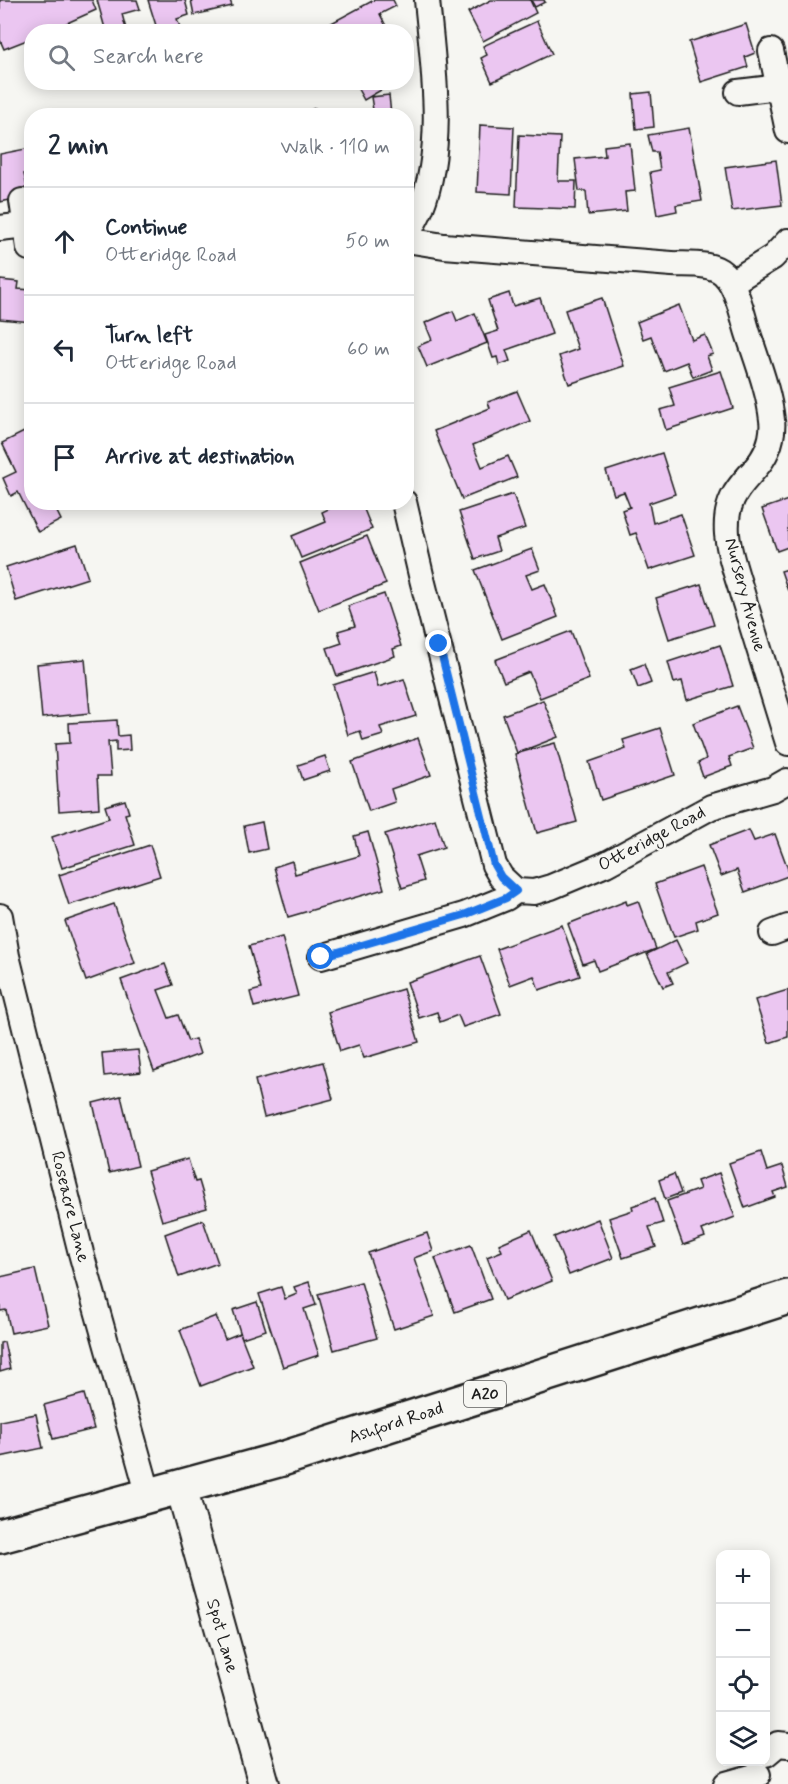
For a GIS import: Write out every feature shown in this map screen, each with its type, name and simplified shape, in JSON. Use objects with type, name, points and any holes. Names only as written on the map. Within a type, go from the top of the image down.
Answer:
[{"type":"main road","name":"Ashford Road","points":[[0,1536],[282,1460],[788,1297]]},
{"type":"street","points":[[414,222],[421,207],[434,150],[435,97],[427,0]]},
{"type":"street","points":[[771,51],[788,131]]},
{"type":"street","points":[[738,92],[779,87]]},
{"type":"street","points":[[22,201],[24,215]]},
{"type":"street","points":[[0,228],[24,235]]},
{"type":"street","points":[[414,240],[444,246],[709,266],[720,271],[731,284],[773,257],[788,241]]},
{"type":"street","name":"Nursery Avenue","points":[[731,284],[760,372],[772,421],[772,436],[769,448],[762,459],[738,487],[731,499],[728,508],[727,535],[747,611],[788,743]]},
{"type":"street","points":[[406,510],[494,865],[501,877],[516,891]]},
{"type":"street","name":"Otteridge Road","points":[[321,957],[464,915],[506,898],[516,891],[534,892],[551,887],[606,864],[711,807],[766,791],[788,781]]},
{"type":"street","name":"Roseacre Lane","points":[[0,916],[3,957],[84,1264],[149,1496]]},
{"type":"street","name":"Spot Lane","points":[[181,1487],[264,1784]]},
{"type":"street","points":[[726,1784],[762,1768],[778,1744],[788,1745]]},
{"type":"building","points":[[0,0],[92,0],[96,10],[65,24],[24,24],[24,41],[4,49],[0,40]]},
{"type":"building","points":[[97,0],[137,0],[140,9],[122,14],[125,24],[104,24]]},
{"type":"building","points":[[148,0],[185,0],[189,15],[177,19],[179,24],[156,24]]},
{"type":"building","points":[[191,0],[230,0],[232,6],[194,15]]},
{"type":"building","points":[[374,0],[393,0],[396,6],[380,14],[385,24],[330,24]]},
{"type":"building","points":[[491,0],[530,0],[536,13],[483,41],[468,12]]},
{"type":"building","points":[[531,0],[544,0],[545,2],[535,7]]},
{"type":"building","points":[[537,21],[552,54],[492,82],[481,58],[487,55],[483,46]]},
{"type":"building","points":[[746,24],[755,53],[745,57],[748,67],[701,82],[689,42]]},
{"type":"building","points":[[358,90],[381,90],[364,100]]},
{"type":"building","points":[[651,92],[654,127],[636,129],[633,94]]},
{"type":"building","points":[[389,95],[390,108],[373,108],[371,97]]},
{"type":"building","points":[[480,125],[514,127],[511,194],[477,192]]},
{"type":"building","points":[[689,128],[702,201],[676,205],[677,211],[657,215],[650,172],[660,170],[657,152],[652,152],[648,135]]},
{"type":"building","points":[[519,135],[560,137],[558,181],[576,181],[575,209],[516,207]]},
{"type":"building","points":[[630,143],[635,191],[625,192],[627,211],[588,215],[586,191],[579,191],[575,159],[605,156],[604,146]]},
{"type":"building","points":[[24,149],[24,197],[0,202],[0,154]]},
{"type":"building","points":[[776,160],[782,205],[732,211],[725,167]]},
{"type":"building","points":[[0,280],[19,282],[18,289],[24,289],[24,321],[0,319]]},
{"type":"building","points":[[509,293],[513,306],[540,298],[552,334],[506,350],[510,361],[499,365],[497,357],[493,358],[485,335],[498,331],[488,300]]},
{"type":"building","points":[[602,298],[624,366],[569,384],[559,356],[578,349],[565,310]]},
{"type":"building","points":[[679,305],[692,340],[705,335],[713,354],[707,356],[712,370],[693,377],[687,362],[664,371],[651,336],[643,339],[637,322]]},
{"type":"building","points":[[453,311],[457,321],[475,313],[487,343],[427,367],[418,346],[432,340],[425,323]]},
{"type":"building","points":[[721,371],[733,408],[666,430],[660,410],[675,406],[669,387]]},
{"type":"building","points":[[517,391],[530,421],[473,445],[482,467],[508,456],[517,477],[462,499],[434,431],[490,408],[488,402]]},
{"type":"building","points":[[24,432],[24,504],[18,492],[11,496],[3,478],[16,472],[2,443]]},
{"type":"building","points":[[662,453],[675,494],[649,503],[653,523],[681,514],[695,555],[649,570],[636,533],[630,535],[622,510],[630,507],[624,492],[614,495],[606,471]]},
{"type":"building","points":[[513,494],[525,528],[495,538],[499,551],[475,559],[459,512]]},
{"type":"building","points":[[788,500],[788,547],[777,551],[762,509]]},
{"type":"building","points":[[27,510],[56,510],[61,520],[38,532]]},
{"type":"building","points":[[364,510],[372,529],[301,558],[292,536],[326,522],[322,512]]},
{"type":"building","points":[[367,536],[386,584],[319,610],[300,563]]},
{"type":"building","points":[[77,544],[88,578],[16,601],[6,567]]},
{"type":"building","points":[[532,549],[540,570],[526,575],[532,589],[545,584],[558,617],[502,639],[475,570]]},
{"type":"building","points":[[788,569],[788,591],[781,571]]},
{"type":"building","points":[[701,584],[714,625],[669,639],[656,598]]},
{"type":"building","points":[[384,594],[401,646],[393,649],[395,656],[337,676],[327,648],[342,643],[338,631],[355,626],[348,606]]},
{"type":"building","points":[[571,631],[589,679],[540,698],[529,672],[504,682],[495,660]]},
{"type":"building","points":[[720,645],[733,686],[687,700],[682,681],[674,683],[668,662]]},
{"type":"building","points":[[85,659],[90,713],[42,718],[37,664]]},
{"type":"building","points":[[644,664],[651,683],[638,688],[631,669]]},
{"type":"building","points":[[374,672],[378,687],[404,679],[416,716],[380,727],[383,735],[363,741],[360,731],[348,735],[333,685]]},
{"type":"building","points":[[543,700],[558,737],[517,753],[503,715]]},
{"type":"building","points":[[737,706],[753,748],[729,757],[732,766],[703,777],[698,763],[706,759],[693,723]]},
{"type":"building","points":[[117,720],[118,736],[129,735],[130,750],[116,751],[116,741],[108,742],[111,776],[97,776],[99,808],[59,811],[55,744],[70,743],[69,723]]},
{"type":"building","points":[[660,728],[675,775],[601,800],[589,762],[626,749],[623,740]]},
{"type":"building","points":[[418,738],[431,775],[391,789],[395,802],[369,811],[352,762]]},
{"type":"building","points":[[555,743],[577,822],[537,833],[515,754]]},
{"type":"building","points":[[325,756],[330,771],[303,780],[298,765]]},
{"type":"building","points":[[125,800],[129,813],[125,814],[135,845],[62,868],[52,837],[109,818],[105,806]]},
{"type":"building","points":[[435,819],[444,847],[416,856],[424,881],[402,888],[385,834]]},
{"type":"building","points":[[262,822],[267,849],[249,853],[244,826]]},
{"type":"building","points":[[749,830],[754,841],[775,834],[788,869],[788,876],[745,892],[737,870],[721,876],[709,845]]},
{"type":"building","points":[[368,832],[384,889],[288,917],[274,867],[292,861],[295,874],[359,856],[354,836]]},
{"type":"building","points":[[150,845],[160,876],[69,905],[59,875]]},
{"type":"building","points":[[701,867],[718,913],[696,921],[698,929],[674,937],[655,884]]},
{"type":"building","points":[[626,901],[627,905],[638,901],[656,949],[598,971],[594,960],[583,964],[568,924]]},
{"type":"building","points":[[114,904],[135,963],[86,981],[65,921]]},
{"type":"building","points":[[562,925],[580,976],[539,990],[534,976],[510,985],[497,949]]},
{"type":"building","points":[[282,937],[298,996],[254,1007],[250,992],[261,989],[249,946]]},
{"type":"building","points":[[676,940],[687,963],[668,972],[673,983],[663,987],[647,954]]},
{"type":"building","points":[[480,956],[501,1014],[463,1027],[458,1015],[440,1022],[437,1012],[419,1018],[407,982]]},
{"type":"building","points":[[165,964],[173,985],[158,990],[169,1018],[178,1015],[188,1041],[195,1039],[200,1054],[154,1071],[121,980]]},
{"type":"building","points":[[403,989],[419,1042],[364,1058],[359,1045],[340,1051],[328,1012]]},
{"type":"building","points":[[788,990],[788,1037],[769,1043],[755,1000]]},
{"type":"building","points":[[138,1050],[141,1072],[104,1076],[102,1053]]},
{"type":"building","points":[[323,1062],[333,1099],[264,1117],[255,1080]]},
{"type":"building","points":[[121,1096],[138,1166],[109,1173],[93,1103]]},
{"type":"building","points":[[761,1152],[767,1171],[782,1166],[788,1187],[773,1192],[775,1197],[745,1208],[729,1163]]},
{"type":"building","points":[[188,1159],[195,1182],[199,1181],[207,1208],[162,1221],[147,1171]]},
{"type":"building","points":[[719,1173],[735,1217],[702,1230],[705,1237],[683,1245],[667,1201],[700,1189],[697,1181]]},
{"type":"building","points":[[674,1174],[681,1193],[665,1199],[659,1180]]},
{"type":"building","points":[[655,1198],[663,1223],[649,1227],[656,1247],[623,1258],[609,1218],[633,1210],[632,1206]]},
{"type":"building","points":[[598,1219],[613,1258],[569,1275],[554,1237]]},
{"type":"building","points":[[203,1220],[218,1263],[179,1277],[165,1234]]},
{"type":"building","points":[[531,1230],[552,1281],[504,1300],[487,1257],[502,1251],[499,1244]]},
{"type":"building","points":[[427,1233],[433,1251],[414,1258],[434,1316],[394,1329],[368,1253]]},
{"type":"building","points":[[471,1245],[491,1299],[455,1312],[435,1258]]},
{"type":"building","points":[[35,1269],[48,1325],[11,1333],[6,1310],[0,1311],[0,1277]]},
{"type":"building","points":[[309,1282],[316,1305],[304,1309],[319,1355],[283,1367],[259,1294],[281,1287],[285,1299],[297,1294],[294,1287]]},
{"type":"building","points":[[361,1282],[377,1338],[334,1350],[318,1294]]},
{"type":"building","points":[[257,1302],[266,1330],[242,1338],[233,1310]]},
{"type":"building","points":[[216,1316],[225,1339],[240,1333],[253,1366],[201,1386],[180,1330]]},
{"type":"building","points":[[4,1342],[10,1369],[0,1372],[0,1343]]},
{"type":"building","points":[[84,1394],[94,1429],[53,1439],[44,1405]]},
{"type":"building","points":[[36,1414],[43,1448],[0,1457],[0,1421]]},
{"type":"route","points":[[321,957],[464,915],[506,898],[516,891],[501,877],[494,865],[439,644]]}]
